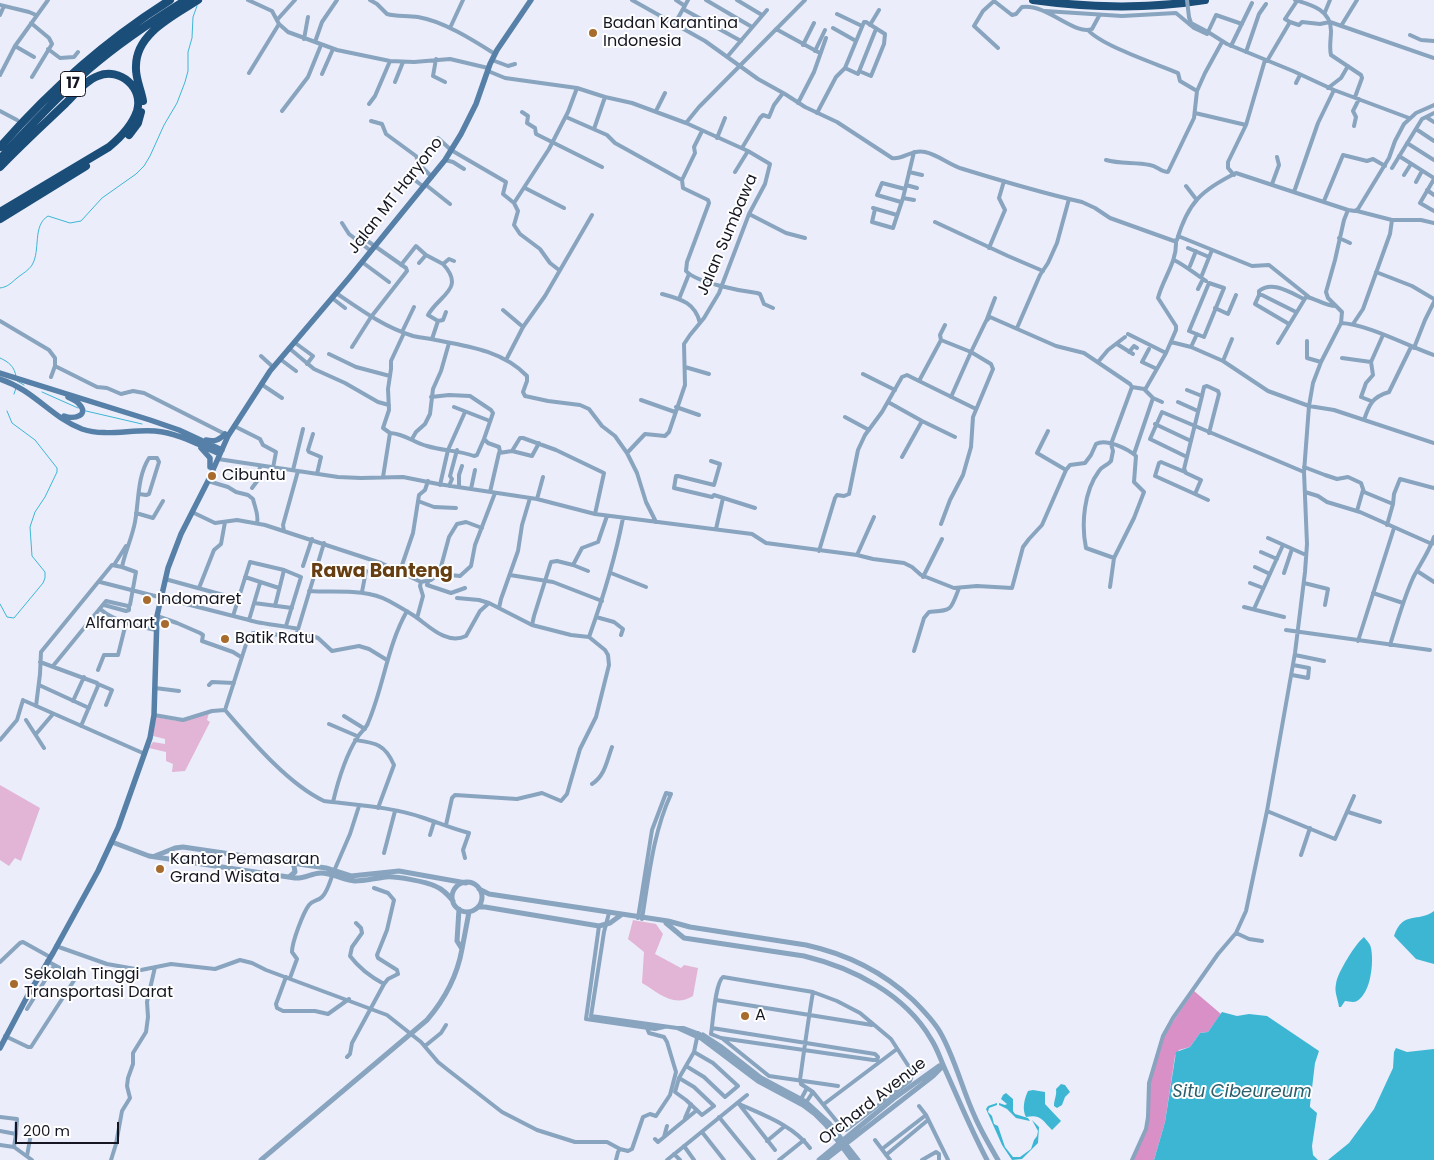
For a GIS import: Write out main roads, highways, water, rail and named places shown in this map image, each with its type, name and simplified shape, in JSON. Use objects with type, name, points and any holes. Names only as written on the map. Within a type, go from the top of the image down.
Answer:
[{"type":"highway","name":"17","points":[[0,160],[35,121],[89,69],[154,19],[170,0]]},
{"type":"highway","name":"17","points":[[0,147],[42,102],[84,63],[186,0]]},
{"type":"highway","points":[[0,218],[111,150],[130,134],[138,123],[143,104],[136,71],[137,56],[154,19],[198,0]]},
{"type":"highway","points":[[1033,0],[1100,6],[1141,6],[1205,0]]},
{"type":"highway","points":[[0,167],[82,87],[98,76],[114,74],[128,81],[134,88],[138,103],[137,110],[126,131],[119,139],[109,147],[0,212]]},
{"type":"main road","name":"Jalan MT Haryono","points":[[0,1048],[112,842],[145,754],[154,715],[157,616],[165,580],[184,521],[210,467],[255,392],[273,367],[445,160],[476,104],[495,54],[531,0]]},
{"type":"main road","points":[[0,373],[70,423],[83,429],[96,432],[153,431],[198,441],[213,442],[219,440],[225,434]]},
{"type":"main road","points":[[0,379],[28,382],[150,420],[198,441],[219,453]]},
{"type":"main road","points":[[56,413],[70,419],[76,418],[82,411],[82,406],[78,402],[58,391]]},
{"type":"main road","name":"Jalan MT Haryono","points":[[181,534],[208,481],[225,434],[247,398],[255,392]]},
{"type":"main road","points":[[198,441],[210,458],[210,467]]},
{"type":"water","points":[[1434,911],[1434,964],[1416,959],[1394,936],[1398,928],[1406,920]]},
{"type":"water","points":[[1364,937],[1370,945],[1372,954],[1372,969],[1366,991],[1357,1001],[1345,1001],[1339,1007],[1335,990],[1337,979],[1356,945]]},
{"type":"water","name":"Situ Cibeureum","points":[[1222,1012],[1237,1016],[1249,1014],[1267,1016],[1319,1051],[1315,1063],[1310,1105],[1317,1113],[1312,1146],[1313,1155],[1318,1160],[1154,1160],[1165,1122],[1176,1052],[1190,1047],[1200,1033],[1208,1032]]},
{"type":"water","points":[[1396,1048],[1407,1052],[1434,1049],[1434,1160],[1328,1160],[1349,1143],[1374,1109],[1393,1068]]},
{"type":"water","points":[[1061,1084],[1065,1085],[1070,1092],[1065,1097],[1062,1105],[1057,1108],[1054,1106],[1056,1089]]},
{"type":"water","points":[[1028,1091],[1045,1092],[1045,1104],[1061,1121],[1052,1130],[1038,1117],[1026,1117],[1024,1108],[1025,1097]]},
{"type":"water","points":[[1006,1093],[1013,1099],[1013,1111],[1015,1114],[1028,1118],[1030,1121],[1016,1118],[1007,1109],[999,1105],[999,1103],[1007,1104],[1001,1099]]},
{"type":"water","points":[[997,1103],[997,1105],[989,1108],[988,1112],[992,1116],[994,1124],[998,1126],[1005,1147],[1013,1157],[1020,1157],[1031,1149],[1038,1131],[1032,1120],[1039,1127],[1038,1143],[1022,1159],[1012,1160],[1002,1145],[986,1109],[988,1106]]},
{"type":"waterway","points":[[0,288],[5,287],[32,265],[35,259],[38,232],[43,220],[48,216],[70,223],[81,221],[102,198],[136,174],[144,166],[177,103],[185,82],[188,71],[188,52],[192,38],[193,17],[197,6]]},
{"type":"waterway","points":[[0,358],[11,365],[16,377]]},
{"type":"waterway","points":[[17,381],[24,385]]},
{"type":"waterway","points":[[14,394],[16,388]]},
{"type":"waterway","points":[[42,392],[78,408]]},
{"type":"waterway","points":[[0,604],[7,617],[14,618],[43,583],[45,572],[32,556],[30,527],[35,512],[45,497],[57,472],[57,468],[35,440],[12,423],[7,411]]},
{"type":"waterway","points":[[86,411],[142,424]]},
{"type":"place","name":"Badan Karantina Indonesia","points":[[593,33]]},
{"type":"place","name":"Cibuntu","points":[[212,476]]},
{"type":"place","name":"Indomaret","points":[[147,600]]},
{"type":"place","name":"Alfamart","points":[[165,624]]},
{"type":"place","name":"Batik Ratu","points":[[225,639]]},
{"type":"place","name":"Kantor Pemasaran Grand Wisata","points":[[160,869]]},
{"type":"place","name":"Sekolah Tinggi Transportasi Darat","points":[[14,984]]},
{"type":"place","name":"A","points":[[745,1016]]},
{"type":"district","name":"Rawa Banteng","points":[[382,572]]}]
